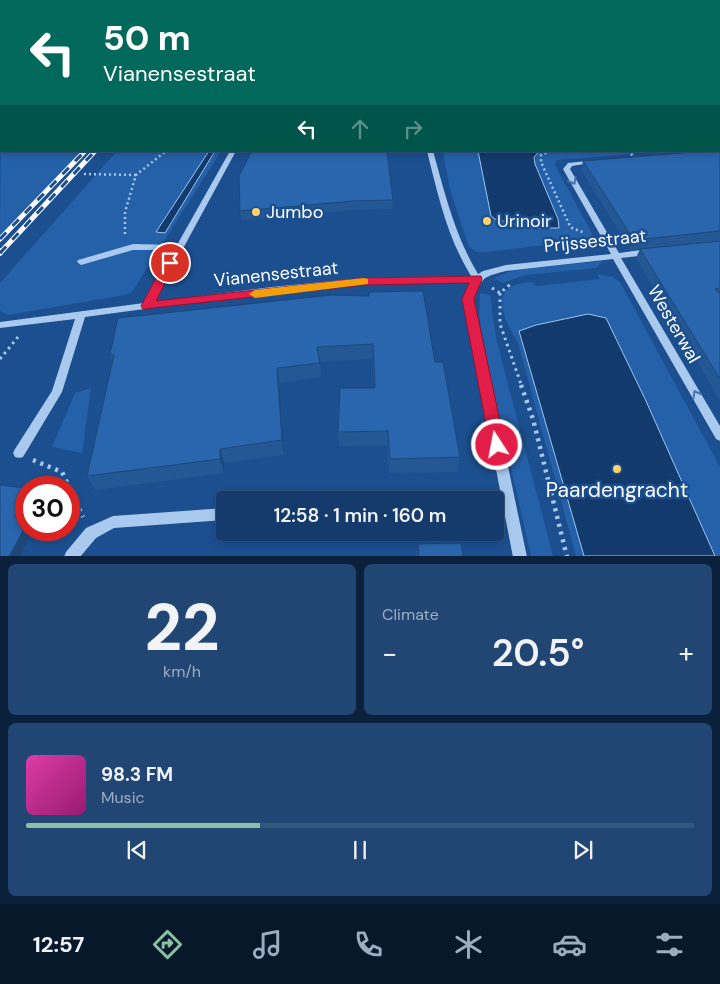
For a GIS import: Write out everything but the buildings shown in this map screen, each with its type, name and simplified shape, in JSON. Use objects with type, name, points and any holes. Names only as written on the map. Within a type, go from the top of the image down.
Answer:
[{"type":"street","points":[[147,306],[232,152]]},
{"type":"street","points":[[430,152],[447,218],[461,255],[477,279],[468,299],[500,491]]},
{"type":"street","name":"Westerwal","points":[[636,158],[579,162],[570,164],[566,169],[720,436]]},
{"type":"street","points":[[81,262],[133,247],[178,248]]},
{"type":"street","name":"Prijssestraat","points":[[477,279],[486,273],[506,268],[654,251]]},
{"type":"street","name":"Vianensestraat","points":[[0,325],[364,281],[477,279]]},
{"type":"street","points":[[19,454],[57,392],[80,316]]},
{"type":"street","points":[[504,506],[520,556]]},
{"type":"street","points":[[71,556],[91,533],[113,522],[216,515]]},
{"type":"path","points":[[133,247],[125,235],[124,225],[125,212],[136,175],[165,152]]},
{"type":"path","points":[[548,152],[541,155],[541,162],[569,224],[572,228],[608,242]]},
{"type":"path","points":[[628,152],[636,158]]},
{"type":"path","points":[[84,174],[136,175]]},
{"type":"path","points":[[500,293],[500,324],[532,419],[567,556]]},
{"type":"path","points":[[0,359],[12,346],[28,322]]},
{"type":"path","points":[[19,454],[62,472],[91,533]]},
{"type":"shaded area","points":[[1,152],[81,152],[0,235]]},
{"type":"shaded area","points":[[116,152],[220,152],[132,292],[125,295],[8,315],[0,311],[0,283]]},
{"type":"shaded area","points":[[208,152],[214,152],[165,233],[156,232]]},
{"type":"shaded area","points":[[443,152],[478,152],[491,216],[558,222],[535,164],[536,153],[633,152],[635,154],[557,160],[555,165],[595,239],[477,252],[469,247],[450,190]]},
{"type":"shaded area","points":[[478,152],[539,152],[534,157],[535,164],[558,219],[559,228],[530,228],[495,219],[491,216]]},
{"type":"shaded area","points":[[603,261],[596,268],[525,275],[502,283],[494,278],[514,270]]},
{"type":"shaded area","points":[[597,274],[613,277],[620,282],[720,467],[720,556],[715,556],[646,401],[606,318],[588,314],[536,325],[584,556],[576,556],[518,343],[503,312],[502,303],[504,295],[509,288],[518,284],[532,282],[536,286],[600,279]]},
{"type":"shaded area","points":[[480,293],[490,295],[496,338],[553,556],[531,556],[491,380],[479,315]]},
{"type":"shaded area","name":"Paardengracht","points":[[588,314],[606,318],[646,401],[715,556],[584,556],[519,331],[536,325]]},
{"type":"shaded area","points":[[91,388],[82,453],[52,447],[75,393]]},
{"type":"railway","points":[[0,239],[84,152]]},
{"type":"railway","points":[[1,251],[0,253],[94,152]]},
{"type":"slow traffic","points":[[255,294],[364,281]]},
{"type":"place","name":"Jumbo","points":[[256,212]]},
{"type":"place","name":"Urinoir","points":[[487,221]]},
{"type":"place","name":"Paardengracht","points":[[617,469]]},
{"type":"route","points":[[170,263],[147,306],[364,281],[477,279],[468,299],[497,445]]}]
